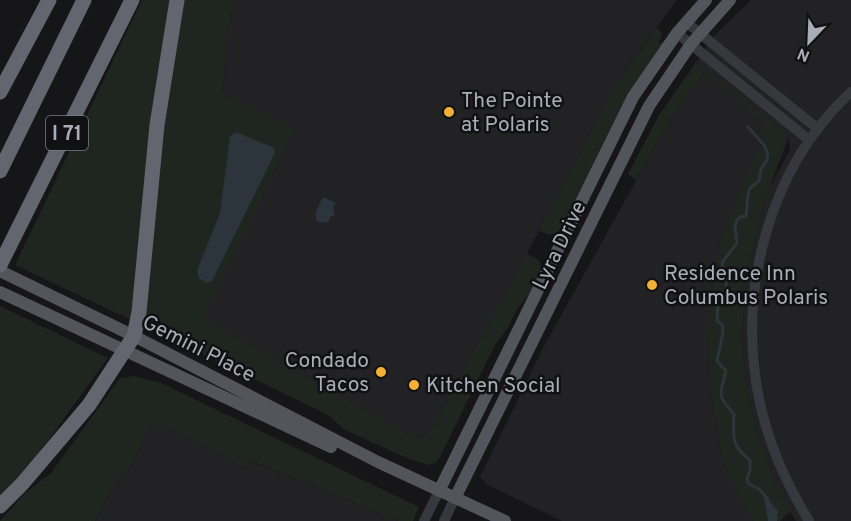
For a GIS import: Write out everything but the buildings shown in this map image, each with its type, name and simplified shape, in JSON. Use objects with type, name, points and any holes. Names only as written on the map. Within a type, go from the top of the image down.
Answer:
[{"type":"highway","points":[[0,92],[49,0]]},
{"type":"highway","name":"I 71","points":[[0,171],[84,0]]},
{"type":"highway","name":"I 71","points":[[0,265],[132,0]]},
{"type":"highway","points":[[0,506],[22,484],[89,405],[134,336],[139,312],[158,125],[177,0]]},
{"type":"main road","name":"Lyra Drive","points":[[439,490],[633,97],[677,33],[706,0]]},
{"type":"main road","name":"Lyra Drive","points":[[455,498],[648,106],[691,44],[730,0]]},
{"type":"main road","name":"Gemini Place","points":[[0,271],[134,336],[378,462],[505,521]]},
{"type":"main road","name":"Gemini Place","points":[[0,292],[339,450],[378,462]]},
{"type":"street","points":[[686,22],[818,129]]},
{"type":"street","points":[[677,33],[809,140]]},
{"type":"street","points":[[807,520],[781,467],[764,417],[755,374],[754,298],[770,221],[786,181],[809,140],[851,92]]},
{"type":"street","name":"Lyra Drive","points":[[424,521],[439,490]]},
{"type":"street","name":"Lyra Drive","points":[[444,521],[455,498]]},
{"type":"shaded area","points":[[142,0],[234,0],[227,38],[223,93],[295,128],[204,318],[413,437],[422,438],[432,428],[527,254],[539,260],[540,273],[531,292],[517,309],[508,328],[495,345],[436,463],[428,465],[409,459],[345,430],[328,415],[15,265]]},
{"type":"shaded area","points":[[234,0],[677,0],[613,89],[519,269],[432,428],[422,438],[413,437],[203,318],[295,128],[223,93],[227,38]]},
{"type":"shaded area","points":[[751,0],[851,0],[851,521],[796,521],[777,486],[756,430],[746,383],[742,337],[747,269],[769,189],[790,150],[789,137],[696,62],[714,36]]},
{"type":"shaded area","points":[[656,28],[662,35],[659,43],[664,42],[622,107],[563,227],[558,233],[552,235],[539,231],[613,89]]},
{"type":"shaded area","points":[[696,62],[789,136],[769,189],[747,269],[742,337],[746,383],[756,430],[777,486],[790,512],[780,521],[753,521],[727,470],[717,435],[707,340],[720,242],[766,126],[703,73],[675,111],[636,180],[628,174],[659,115]]},
{"type":"shaded area","points":[[703,73],[766,126],[720,242],[707,340],[717,435],[727,470],[753,521],[562,521],[488,485],[480,477],[544,346],[675,111]]},
{"type":"shaded area","points":[[236,132],[274,148],[275,153],[212,281],[206,283],[199,278],[197,271],[220,213],[230,136]]},
{"type":"shaded area","points":[[323,197],[336,203],[333,207],[335,215],[331,216],[328,222],[318,221],[316,218]]},
{"type":"shaded area","points":[[0,306],[108,358],[30,465],[0,498]]},
{"type":"shaded area","points":[[134,376],[161,383],[419,507],[413,521],[398,521],[249,460],[245,468],[160,425],[148,430],[129,469],[111,489],[95,521],[0,521],[24,494],[51,473],[120,378]]},
{"type":"shaded area","points":[[160,424],[245,468],[248,460],[398,521],[95,521],[111,489],[129,469],[148,430]]},
{"type":"shaded area","points":[[759,489],[778,511],[777,521],[768,521],[764,497]]},
{"type":"waterway","points":[[748,127],[764,145],[768,154],[761,169],[759,181],[750,188],[746,216],[737,220],[735,226],[737,243],[723,261],[722,266],[728,272],[725,294],[718,303],[717,321],[722,324],[723,332],[717,361],[726,371],[721,394],[724,403],[734,414],[734,440],[739,450],[750,460],[747,479],[749,484],[759,489],[768,499]]},
{"type":"place","name":"The Pointe at Polaris","points":[[449,112]]},
{"type":"place","name":"Residence Inn Columbus Polaris","points":[[652,285]]},
{"type":"place","name":"Condado Tacos","points":[[381,372]]},
{"type":"place","name":"Kitchen Social","points":[[414,385]]}]
